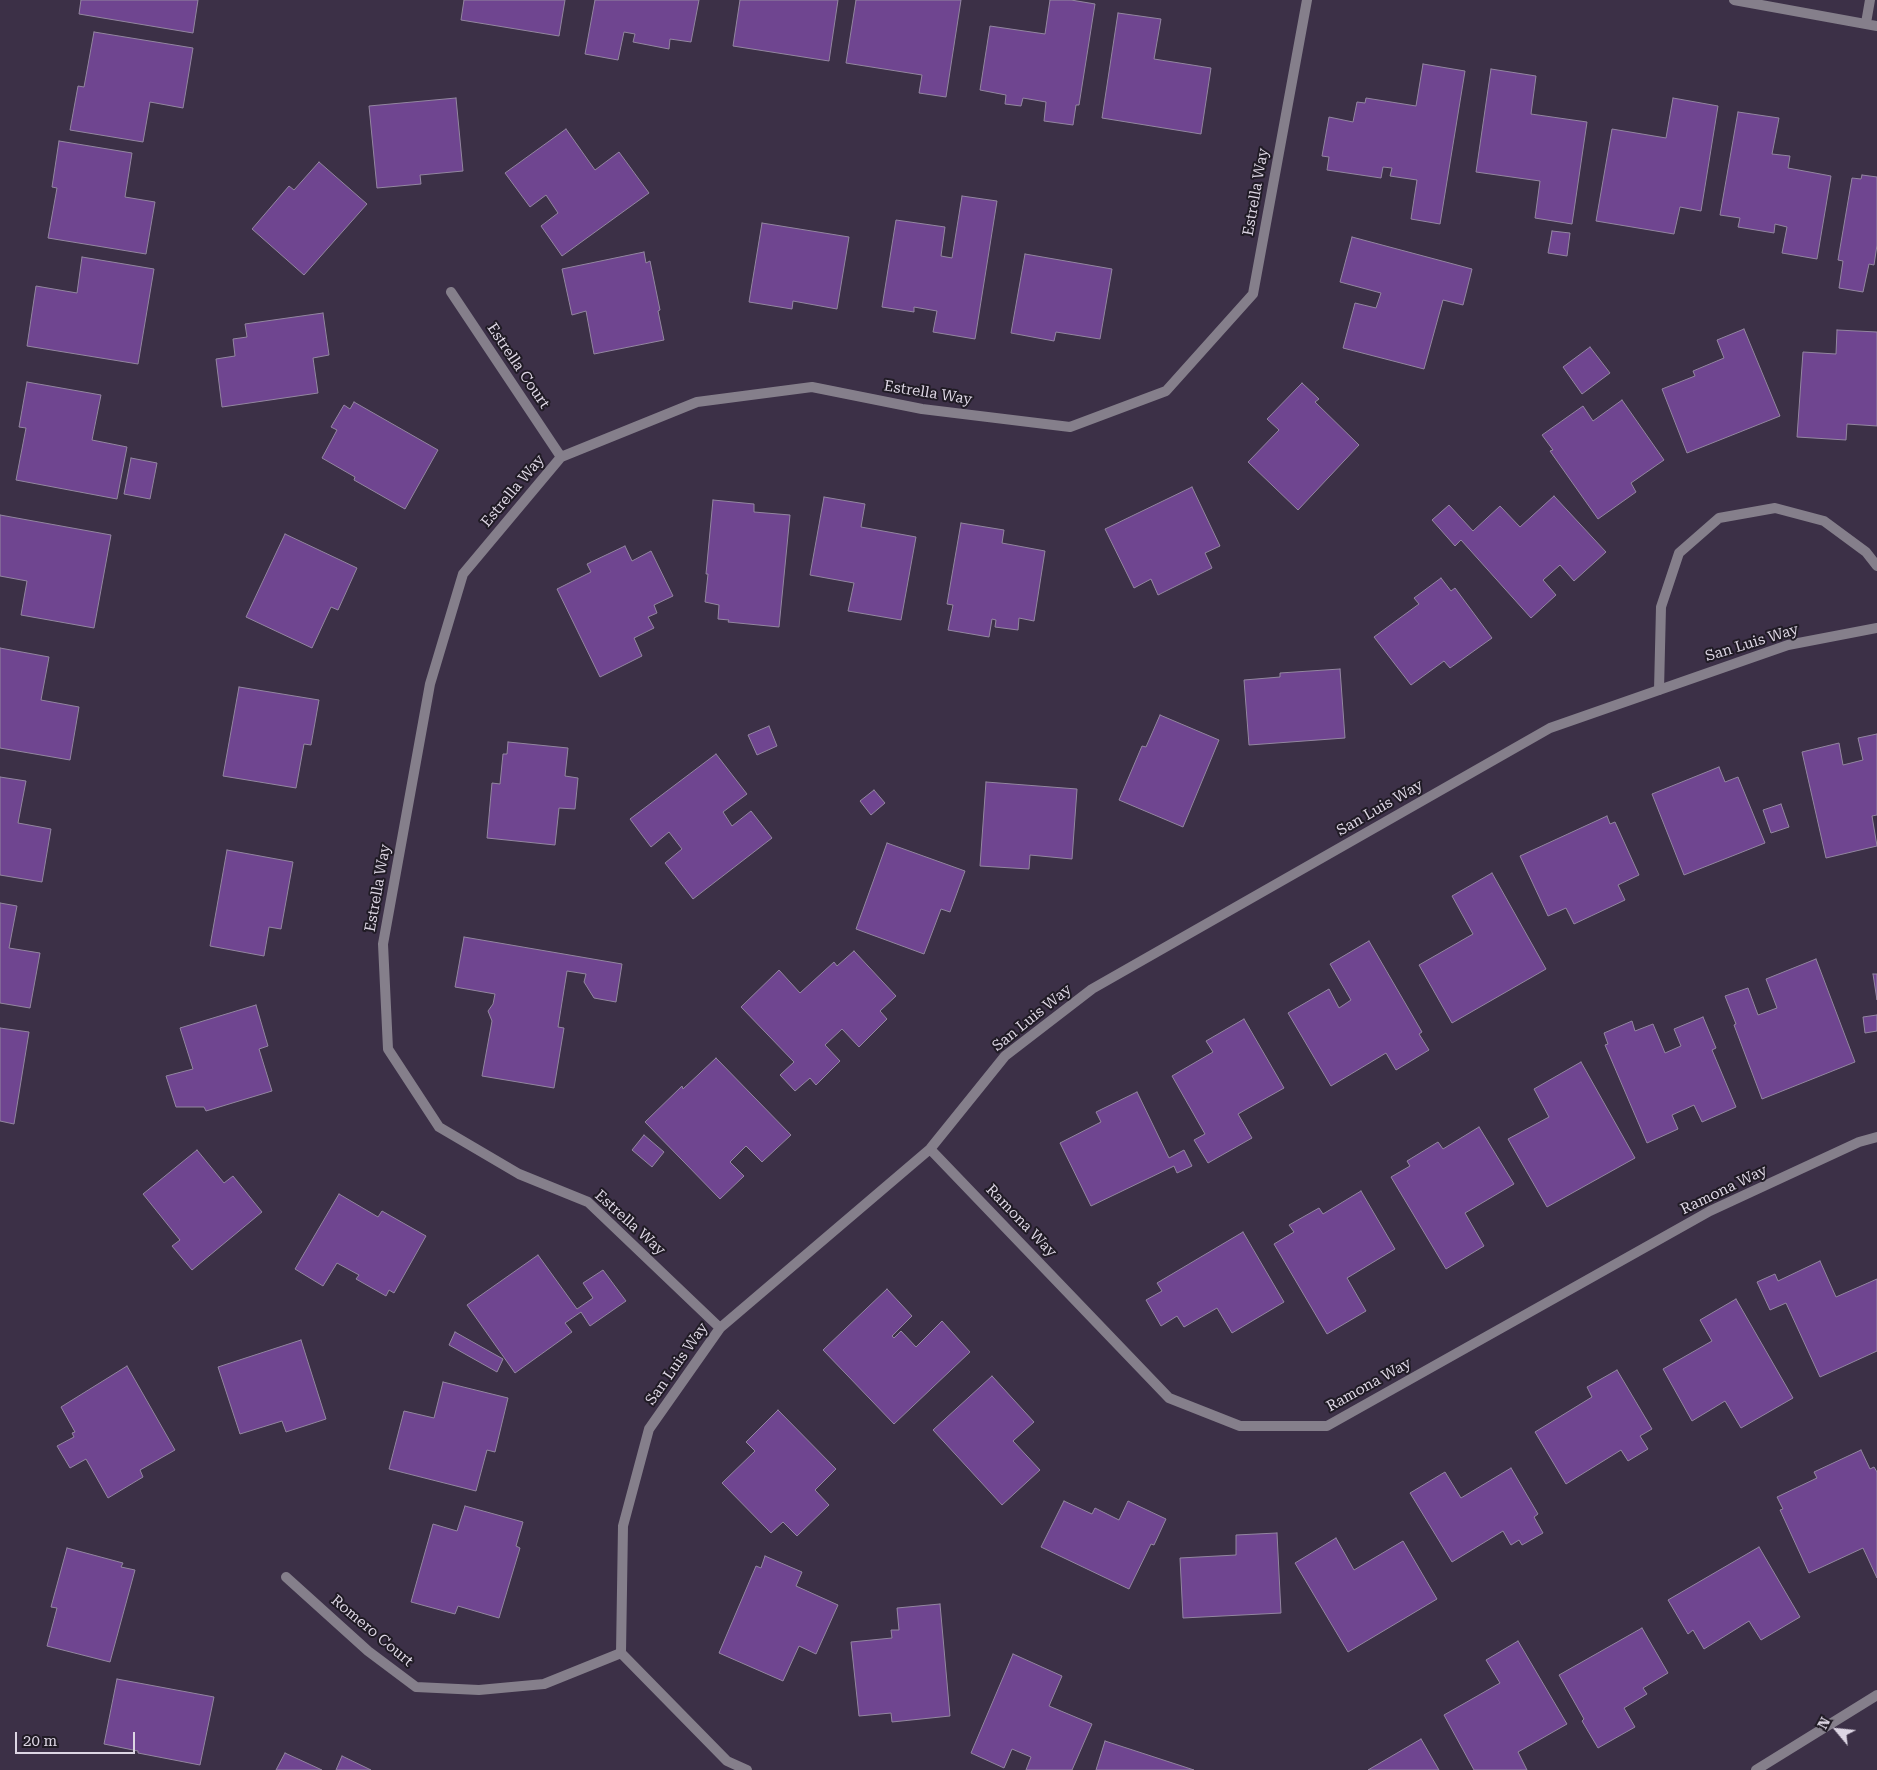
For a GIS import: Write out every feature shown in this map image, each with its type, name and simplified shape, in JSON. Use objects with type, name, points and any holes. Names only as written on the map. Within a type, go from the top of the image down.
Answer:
[{"type":"street","name":"Estrella Way","points":[[720,1328],[588,1202],[519,1174],[438,1127],[388,1049],[383,944],[430,684],[463,574],[561,457],[697,402],[812,387],[922,409],[1070,427],[1166,391],[1253,294],[1307,0]]},
{"type":"street","points":[[1734,0],[1877,26]]},
{"type":"street","points":[[1866,23],[1870,0]]},
{"type":"street","name":"Estrella Court","points":[[451,292],[561,457]]},
{"type":"street","points":[[1659,690],[1661,607],[1679,553],[1719,518],[1775,508],[1824,522],[1866,552],[1877,566]]},
{"type":"street","name":"San Luis Way","points":[[621,1653],[623,1526],[650,1429],[720,1328],[930,1148],[1005,1056],[1092,989],[1550,728],[1788,645],[1877,628]]},
{"type":"street","name":"Ramona Way","points":[[930,1148],[1169,1398],[1240,1426],[1327,1426],[1710,1211],[1859,1142],[1877,1137]]},
{"type":"street","name":"Romero Court","points":[[286,1577],[368,1652],[416,1687],[480,1690],[544,1684],[621,1653]]},
{"type":"street","points":[[621,1653],[727,1761],[747,1770]]},
{"type":"street","points":[[1756,1770],[1877,1695]]},
{"type":"building","points":[[81,0],[198,0],[193,33],[79,14]]},
{"type":"building","points":[[464,0],[565,0],[559,36],[461,20]]},
{"type":"building","points":[[595,0],[699,0],[691,42],[670,39],[669,49],[633,42],[635,34],[624,32],[618,60],[585,54]]},
{"type":"building","points":[[740,0],[838,0],[829,61],[733,46]]},
{"type":"building","points":[[856,0],[961,0],[946,97],[919,93],[922,75],[846,63]]},
{"type":"building","points":[[1050,0],[1071,0],[1095,4],[1079,105],[1076,105],[1073,125],[1044,121],[1046,102],[1023,98],[1021,106],[1005,104],[1006,95],[980,90],[990,26],[1045,34]]},
{"type":"building","points":[[1118,13],[1161,19],[1154,59],[1211,68],[1201,134],[1102,118]]},
{"type":"building","points":[[94,32],[193,48],[183,108],[150,102],[143,142],[70,130],[78,86],[84,87]]},
{"type":"building","points":[[1423,64],[1465,71],[1440,224],[1411,219],[1417,180],[1390,176],[1392,168],[1383,167],[1381,178],[1327,170],[1329,157],[1322,156],[1329,117],[1353,122],[1357,102],[1365,103],[1366,98],[1416,106]]},
{"type":"building","points":[[1491,69],[1536,76],[1531,114],[1587,122],[1572,224],[1535,218],[1540,181],[1476,172]]},
{"type":"building","points":[[456,98],[463,171],[420,175],[421,184],[377,188],[369,106]]},
{"type":"building","points":[[1673,98],[1718,106],[1701,211],[1680,207],[1674,234],[1596,221],[1612,129],[1666,138]]},
{"type":"building","points":[[1738,112],[1779,118],[1772,154],[1790,156],[1788,168],[1831,176],[1817,259],[1782,253],[1787,227],[1775,224],[1774,233],[1738,227],[1740,218],[1720,215]]},
{"type":"building","points":[[566,129],[595,170],[619,152],[649,193],[562,256],[541,226],[558,213],[546,195],[530,207],[505,173]]},
{"type":"building","points":[[59,141],[132,153],[125,197],[155,202],[146,254],[48,238],[57,188],[52,187]]},
{"type":"building","points":[[319,162],[367,204],[304,275],[252,229],[289,186],[294,190]]},
{"type":"building","points":[[1862,175],[1877,177],[1877,245],[1874,265],[1869,264],[1863,292],[1839,288],[1843,261],[1838,260],[1852,178],[1861,179]]},
{"type":"building","points":[[962,196],[997,201],[975,339],[933,332],[937,311],[914,307],[914,312],[882,307],[896,220],[945,227],[941,256],[952,258]]},
{"type":"building","points":[[762,223],[849,237],[837,309],[793,301],[792,309],[749,302]]},
{"type":"building","points":[[1552,231],[1570,233],[1567,256],[1548,253]]},
{"type":"building","points":[[1352,237],[1472,269],[1463,305],[1443,300],[1424,369],[1343,348],[1355,303],[1376,308],[1381,293],[1340,282]]},
{"type":"building","points":[[644,252],[646,263],[650,261],[664,340],[594,354],[586,311],[572,315],[562,269]]},
{"type":"building","points":[[1025,254],[1112,269],[1100,339],[1056,332],[1054,341],[1011,333]]},
{"type":"building","points":[[82,257],[154,269],[138,364],[27,346],[36,286],[77,293]]},
{"type":"building","points":[[323,313],[329,355],[313,358],[318,393],[222,407],[216,359],[235,356],[233,339],[247,337],[245,324]]},
{"type":"building","points":[[1744,329],[1780,416],[1687,453],[1662,389],[1695,376],[1693,371],[1724,358],[1717,340]]},
{"type":"building","points":[[1837,330],[1877,332],[1877,426],[1847,424],[1846,440],[1797,437],[1803,352],[1836,354]]},
{"type":"building","points":[[1590,347],[1610,373],[1582,394],[1563,367]]},
{"type":"building","points":[[27,382],[101,395],[92,440],[127,447],[117,499],[16,480],[26,428],[19,427]]},
{"type":"building","points":[[1302,383],[1319,399],[1315,402],[1359,445],[1298,510],[1248,462],[1279,430],[1267,419]]},
{"type":"building","points":[[1622,400],[1664,460],[1631,483],[1636,492],[1598,519],[1550,451],[1553,450],[1542,435],[1583,406],[1593,421]]},
{"type":"building","points":[[354,402],[438,450],[405,509],[354,480],[355,477],[322,458],[337,430],[331,427],[344,405],[350,409]]},
{"type":"building","points":[[131,458],[157,463],[150,499],[124,494]]},
{"type":"building","points":[[1192,487],[1220,546],[1205,553],[1212,568],[1158,595],[1151,579],[1134,588],[1105,529]]},
{"type":"building","points":[[1554,496],[1606,552],[1574,581],[1560,565],[1543,580],[1556,595],[1531,618],[1461,540],[1455,546],[1432,520],[1449,505],[1473,531],[1500,506],[1520,527]]},
{"type":"building","points":[[824,497],[865,504],[861,527],[916,537],[901,620],[848,611],[854,583],[810,575]]},
{"type":"building","points":[[713,500],[754,504],[754,512],[790,515],[779,627],[728,622],[729,620],[718,619],[719,605],[705,602]]},
{"type":"building","points":[[0,515],[111,535],[94,628],[21,615],[27,581],[0,576]]},
{"type":"building","points":[[961,523],[1004,530],[1002,543],[1045,551],[1034,621],[1019,618],[1018,630],[995,627],[996,620],[992,619],[989,637],[948,630],[953,605],[947,604]]},
{"type":"building","points":[[285,534],[357,568],[338,610],[331,607],[312,648],[246,617]]},
{"type":"building","points":[[625,546],[632,561],[651,551],[673,596],[654,605],[657,613],[648,617],[654,628],[634,638],[642,656],[600,677],[557,589],[591,572],[587,564]]},
{"type":"building","points":[[1441,578],[1451,591],[1455,588],[1492,638],[1450,668],[1444,661],[1411,685],[1374,637],[1419,604],[1414,598]]},
{"type":"building","points":[[0,648],[49,657],[41,700],[79,707],[70,760],[0,748]]},
{"type":"building","points":[[1340,669],[1345,738],[1249,745],[1244,680],[1280,677],[1280,673]]},
{"type":"building","points":[[239,687],[319,700],[311,745],[304,744],[296,788],[223,776]]},
{"type":"building","points":[[1160,715],[1219,740],[1183,827],[1119,800],[1142,746],[1146,747]]},
{"type":"building","points":[[769,726],[777,746],[757,755],[748,735]]},
{"type":"building","points":[[1877,734],[1877,815],[1872,816],[1877,846],[1826,858],[1802,752],[1839,743],[1843,765],[1863,760],[1858,738]]},
{"type":"building","points":[[508,742],[568,748],[565,776],[578,778],[575,809],[559,808],[555,845],[487,838],[492,783],[500,784],[503,754],[507,754]]},
{"type":"building","points":[[716,754],[747,794],[723,812],[732,826],[751,811],[772,838],[693,899],[665,863],[682,849],[669,832],[651,847],[630,819]]},
{"type":"building","points":[[1719,767],[1725,782],[1738,777],[1765,843],[1684,875],[1652,794]]},
{"type":"building","points":[[0,777],[26,781],[18,823],[51,829],[42,882],[0,875]]},
{"type":"building","points":[[986,782],[1077,789],[1072,859],[1030,855],[1029,869],[980,866]]},
{"type":"building","points":[[874,790],[885,803],[871,815],[860,801]]},
{"type":"building","points":[[1781,804],[1789,827],[1771,833],[1763,810]]},
{"type":"building","points":[[1607,816],[1610,824],[1615,822],[1639,875],[1618,885],[1625,900],[1574,924],[1566,908],[1548,916],[1520,856]]},
{"type":"building","points":[[887,843],[965,871],[950,912],[941,909],[924,954],[856,929]]},
{"type":"building","points":[[227,850],[293,862],[281,929],[269,927],[264,956],[210,946]]},
{"type":"building","points":[[1492,873],[1546,969],[1452,1023],[1419,965],[1473,934],[1452,896]]},
{"type":"building","points":[[0,903],[17,906],[9,948],[40,953],[30,1008],[0,1003]]},
{"type":"building","points":[[464,937],[622,964],[616,1002],[594,998],[584,982],[586,974],[567,971],[558,1027],[564,1028],[554,1088],[482,1076],[492,1021],[488,1011],[493,1004],[495,994],[455,987]]},
{"type":"building","points":[[1369,941],[1422,1032],[1419,1034],[1429,1050],[1396,1070],[1386,1053],[1331,1086],[1288,1013],[1329,989],[1339,1008],[1351,1000],[1330,964]]},
{"type":"building","points":[[854,951],[896,996],[880,1011],[887,1019],[859,1047],[842,1029],[825,1045],[840,1061],[816,1085],[810,1078],[795,1091],[780,1075],[794,1062],[741,1007],[779,970],[800,993],[834,962],[837,966]]},
{"type":"building","points":[[1816,959],[1855,1062],[1762,1099],[1725,996],[1748,988],[1758,1015],[1777,1008],[1766,979]]},
{"type":"building","points":[[1873,974],[1877,974],[1877,1000]]},
{"type":"building","points":[[256,1005],[268,1046],[259,1049],[272,1091],[206,1111],[204,1107],[176,1107],[166,1076],[193,1069],[180,1028]]},
{"type":"building","points":[[1877,1015],[1877,1031],[1865,1033],[1863,1017]]},
{"type":"building","points":[[1703,1017],[1716,1048],[1712,1050],[1736,1107],[1702,1122],[1694,1105],[1672,1115],[1678,1129],[1647,1143],[1605,1045],[1608,1044],[1604,1033],[1632,1021],[1635,1031],[1653,1024],[1665,1053],[1681,1046],[1674,1029]]},
{"type":"building","points":[[1244,1019],[1284,1088],[1238,1114],[1252,1138],[1208,1163],[1194,1140],[1205,1134],[1172,1076],[1213,1052],[1206,1041]]},
{"type":"building","points":[[0,1028],[29,1032],[14,1124],[0,1121]]},
{"type":"building","points":[[716,1058],[791,1135],[762,1162],[746,1146],[730,1162],[744,1176],[720,1199],[645,1122],[682,1086],[683,1089]]},
{"type":"building","points":[[1581,1062],[1635,1158],[1547,1207],[1508,1139],[1549,1117],[1534,1089]]},
{"type":"building","points":[[1137,1092],[1169,1158],[1184,1150],[1192,1166],[1177,1173],[1174,1166],[1091,1206],[1060,1143],[1101,1122],[1096,1112]]},
{"type":"building","points":[[1479,1127],[1514,1184],[1465,1213],[1484,1246],[1446,1269],[1391,1177],[1410,1166],[1407,1161],[1438,1142],[1443,1149]]},
{"type":"building","points":[[644,1135],[664,1152],[652,1167],[632,1150]]},
{"type":"building","points":[[197,1150],[224,1183],[233,1176],[262,1212],[192,1270],[172,1246],[180,1240],[143,1194]]},
{"type":"building","points":[[1361,1191],[1395,1249],[1347,1278],[1366,1311],[1327,1334],[1274,1244],[1294,1232],[1289,1225],[1319,1208],[1323,1214]]},
{"type":"building","points":[[339,1194],[378,1217],[382,1211],[426,1236],[394,1293],[389,1290],[386,1296],[356,1279],[359,1275],[337,1263],[323,1286],[295,1269]]},
{"type":"building","points":[[1243,1232],[1284,1302],[1232,1333],[1217,1308],[1184,1327],[1177,1316],[1161,1326],[1146,1300],[1162,1291],[1157,1283]]},
{"type":"building","points":[[538,1255],[577,1309],[593,1298],[583,1283],[603,1270],[626,1301],[590,1326],[581,1312],[565,1323],[572,1332],[515,1373],[467,1305]]},
{"type":"building","points":[[1820,1261],[1836,1297],[1877,1279],[1877,1351],[1820,1377],[1786,1303],[1770,1310],[1757,1282],[1775,1274],[1778,1281]]},
{"type":"building","points":[[887,1289],[912,1316],[892,1336],[894,1338],[901,1331],[916,1347],[942,1321],[970,1352],[894,1424],[823,1350]]},
{"type":"building","points":[[1736,1299],[1793,1398],[1741,1428],[1725,1401],[1692,1421],[1663,1369],[1712,1341],[1700,1320]]},
{"type":"building","points":[[455,1332],[503,1359],[497,1372],[449,1345]]},
{"type":"building","points":[[301,1340],[326,1419],[286,1432],[282,1421],[240,1434],[218,1367]]},
{"type":"building","points":[[127,1366],[175,1450],[140,1470],[143,1477],[108,1498],[86,1459],[70,1468],[57,1446],[74,1437],[72,1433],[75,1432],[61,1407]]},
{"type":"building","points":[[1617,1370],[1652,1429],[1640,1436],[1648,1449],[1628,1461],[1621,1450],[1566,1484],[1535,1432],[1592,1397],[1587,1387]]},
{"type":"building","points":[[992,1376],[1034,1422],[1013,1441],[1040,1470],[1002,1505],[933,1430]]},
{"type":"building","points":[[443,1382],[508,1398],[495,1452],[487,1450],[476,1491],[389,1469],[404,1411],[434,1418]]},
{"type":"building","points":[[778,1410],[836,1469],[815,1490],[829,1505],[797,1536],[783,1522],[771,1533],[722,1483],[755,1451],[746,1442]]},
{"type":"building","points":[[1861,1450],[1870,1469],[1874,1467],[1877,1472],[1877,1578],[1863,1548],[1809,1573],[1780,1510],[1783,1509],[1777,1497],[1817,1478],[1814,1472]]},
{"type":"building","points":[[1511,1468],[1538,1514],[1534,1517],[1543,1533],[1522,1545],[1519,1540],[1511,1545],[1503,1531],[1452,1562],[1410,1493],[1445,1472],[1461,1498]]},
{"type":"building","points":[[1064,1501],[1092,1514],[1095,1508],[1119,1520],[1128,1501],[1166,1519],[1154,1545],[1151,1544],[1129,1589],[1041,1547]]},
{"type":"building","points":[[465,1506],[523,1522],[516,1546],[520,1548],[499,1618],[458,1606],[455,1614],[411,1602],[433,1524],[457,1531]]},
{"type":"building","points":[[1277,1533],[1281,1613],[1183,1618],[1180,1558],[1236,1555],[1236,1535]]},
{"type":"building","points":[[1336,1538],[1354,1570],[1403,1541],[1437,1599],[1348,1652],[1295,1563]]},
{"type":"building","points":[[1759,1547],[1800,1617],[1761,1640],[1749,1621],[1704,1649],[1693,1630],[1688,1634],[1668,1600]]},
{"type":"building","points":[[67,1548],[123,1563],[121,1567],[135,1570],[110,1662],[47,1646],[57,1608],[51,1607]]},
{"type":"building","points":[[765,1556],[802,1572],[796,1586],[838,1605],[816,1654],[799,1646],[783,1681],[719,1653],[756,1566],[761,1568]]},
{"type":"building","points":[[940,1604],[950,1716],[892,1722],[891,1713],[859,1716],[851,1642],[892,1638],[891,1630],[899,1630],[897,1608]]},
{"type":"building","points":[[1642,1628],[1668,1673],[1643,1688],[1647,1694],[1624,1708],[1635,1727],[1598,1748],[1559,1675]]},
{"type":"building","points":[[1518,1641],[1567,1724],[1518,1752],[1527,1770],[1474,1770],[1444,1715],[1500,1683],[1486,1660]]},
{"type":"building","points":[[1013,1654],[1062,1676],[1049,1706],[1092,1724],[1072,1770],[1026,1770],[1031,1757],[1012,1749],[1004,1768],[971,1753]]},
{"type":"building","points":[[117,1679],[214,1697],[200,1765],[138,1753],[138,1751],[104,1744]]},
{"type":"building","points":[[1421,1739],[1439,1770],[1368,1770]]},
{"type":"building","points":[[1105,1741],[1194,1770],[1096,1770]]},
{"type":"building","points":[[285,1753],[322,1770],[276,1770]]},
{"type":"building","points":[[342,1756],[371,1770],[336,1770]]}]
